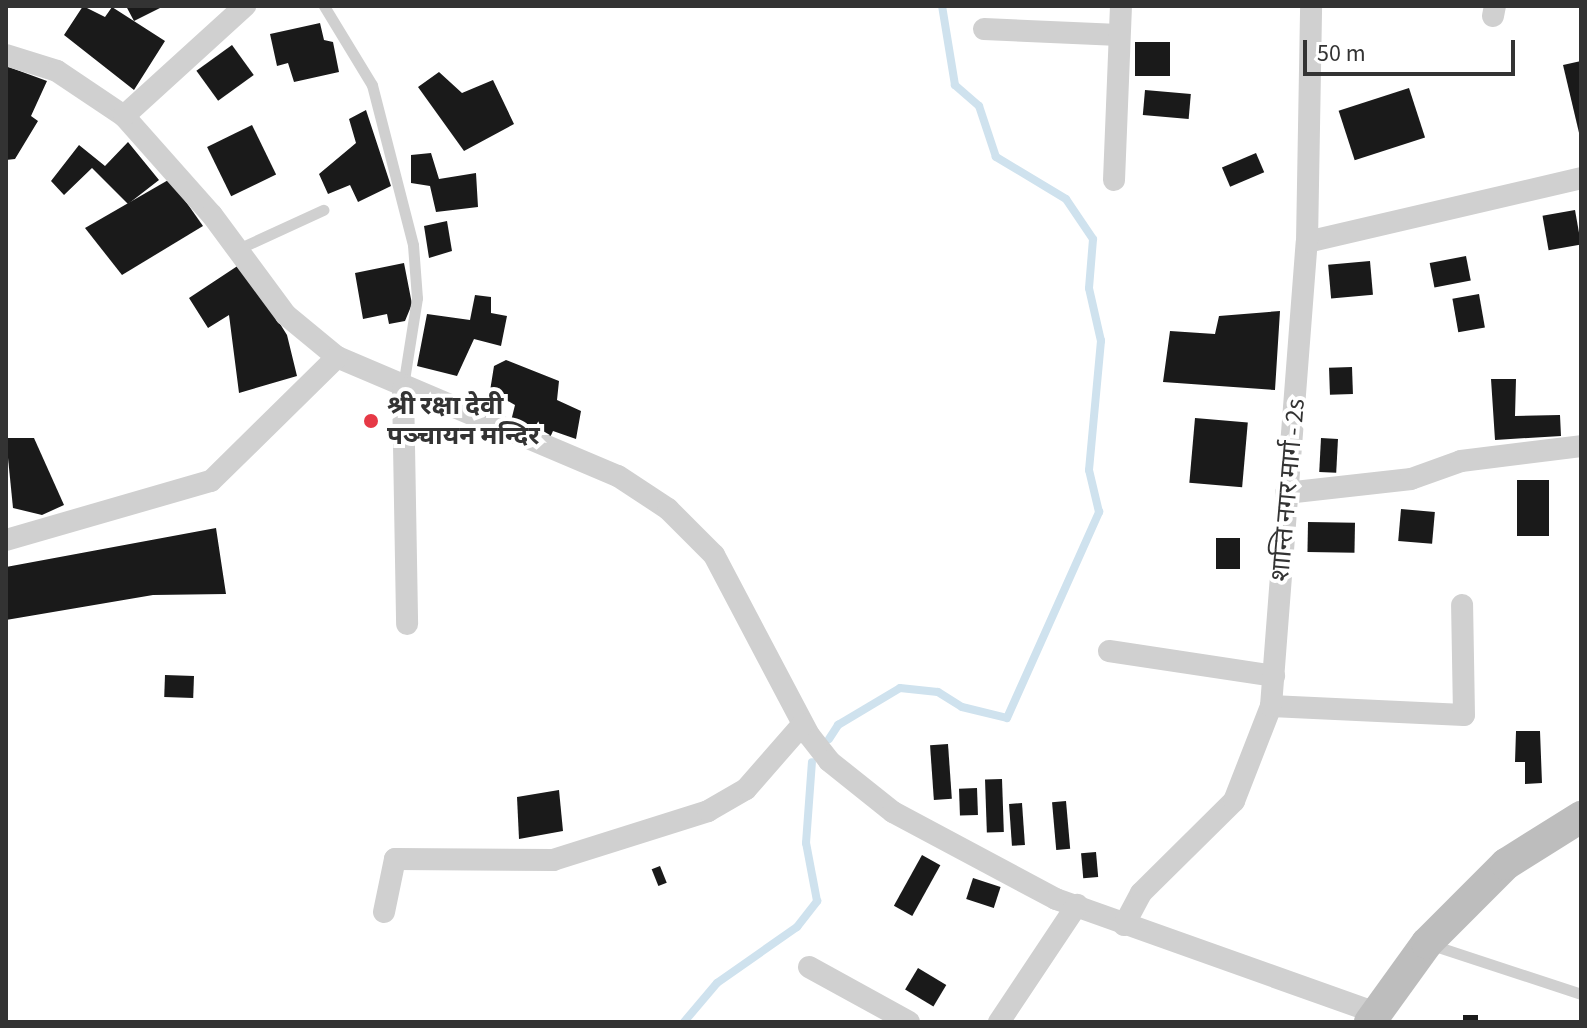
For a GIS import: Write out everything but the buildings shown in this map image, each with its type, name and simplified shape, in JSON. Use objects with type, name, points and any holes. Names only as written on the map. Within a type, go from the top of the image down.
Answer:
[{"type":"main road","points":[[1373,1017],[1427,943],[1506,864],[1581,817]]},
{"type":"street","points":[[124,116],[245,6]]},
{"type":"street","points":[[1114,180],[1121,6]]},
{"type":"street","name":"शान्ति नगर मार्ग - 2s","points":[[1124,925],[1141,893],[1234,801],[1271,706],[1307,242],[1311,6]]},
{"type":"street","points":[[984,29],[1119,35]]},
{"type":"street","points":[[6,55],[57,71],[124,116],[238,249],[286,315],[337,357],[403,388],[618,476],[668,509],[714,555],[803,724],[829,761],[893,812],[1077,905],[1373,1017]]},
{"type":"street","points":[[1307,242],[1581,178]]},
{"type":"street","points":[[6,540],[211,481],[337,357]]},
{"type":"street","points":[[403,388],[407,624]]},
{"type":"street","points":[[1286,493],[1411,479],[1461,461],[1581,446]]},
{"type":"street","points":[[1271,706],[1464,715],[1462,605]]},
{"type":"street","points":[[1109,651],[1274,676]]},
{"type":"street","points":[[384,912],[395,859],[553,860],[708,811],[746,789],[803,724]]},
{"type":"street","points":[[999,1022],[1077,905]]},
{"type":"street","points":[[809,967],[909,1022]]},
{"type":"lane","points":[[324,6],[372,85],[413,245],[417,298],[403,388]]},
{"type":"lane","points":[[238,249],[323,210]]},
{"type":"lane","points":[[1427,943],[1544,988],[1581,994]]},
{"type":"waterway","points":[[829,739],[838,725],[900,688],[938,692],[962,707],[1007,718],[1099,512],[1089,470],[1101,341],[1089,288],[1093,239],[1066,199],[996,157],[979,106],[955,85],[942,6]]},
{"type":"waterway","points":[[684,1022],[717,983],[797,927],[817,901],[806,843],[812,762]]},
{"type":"place","name":"श्री रक्षा देवी पञ्चायन मन्दिर","points":[[371,421]]}]
